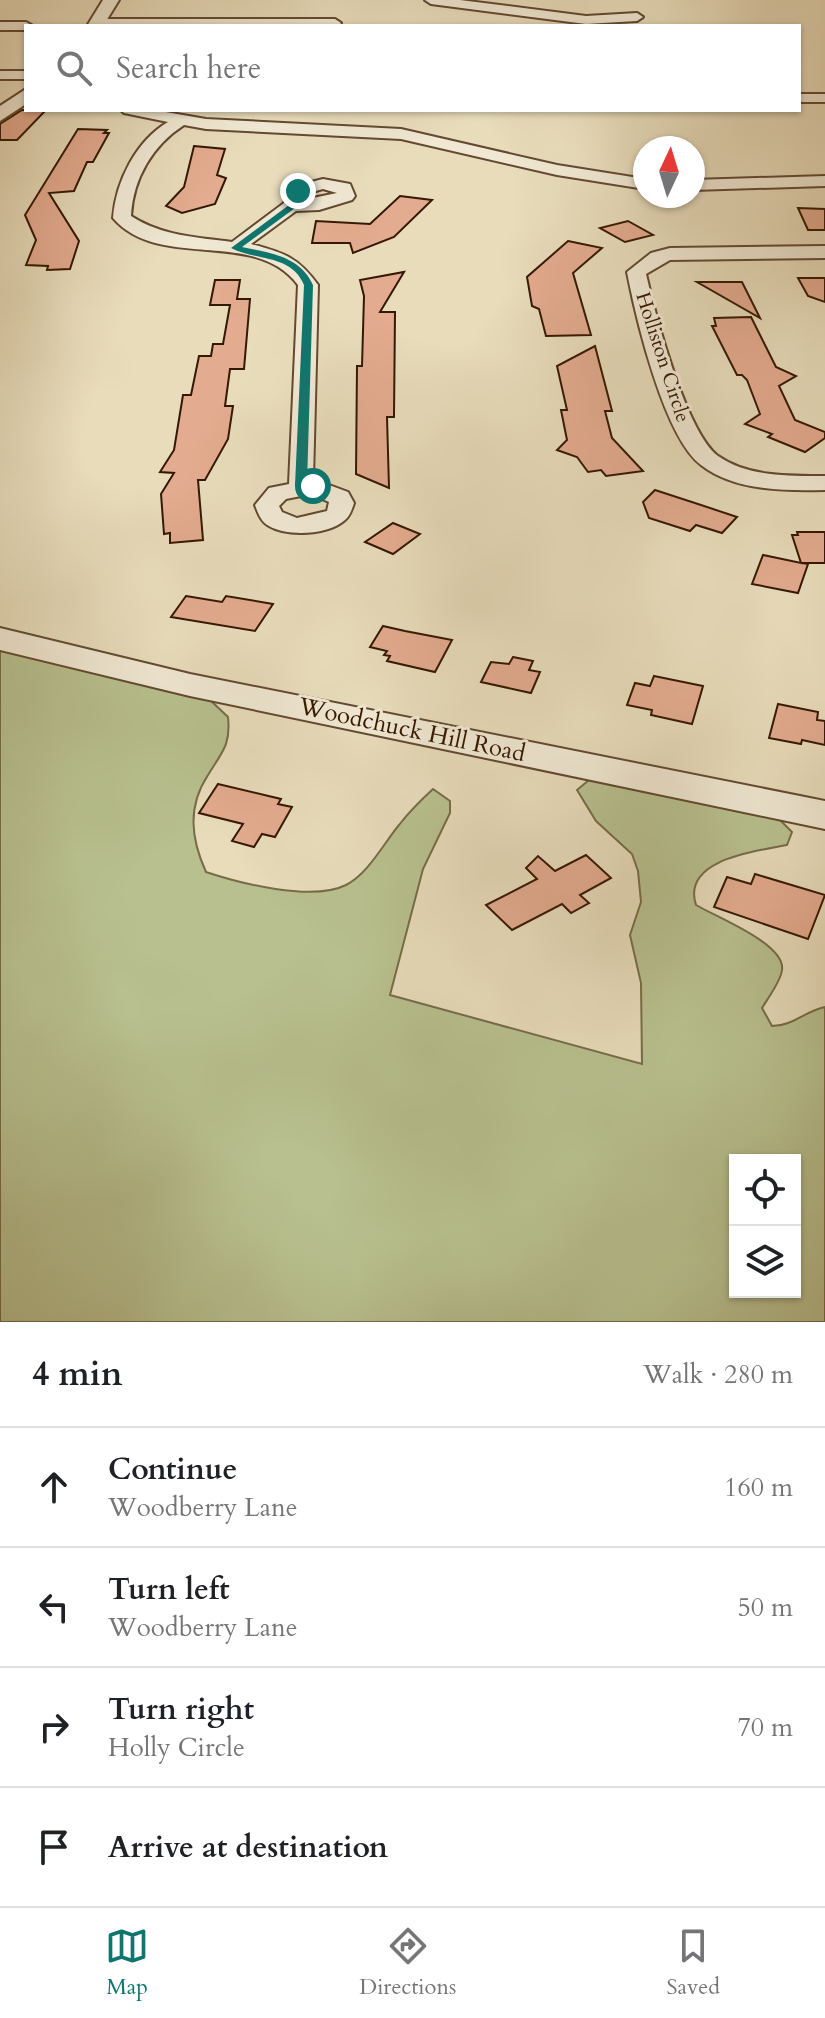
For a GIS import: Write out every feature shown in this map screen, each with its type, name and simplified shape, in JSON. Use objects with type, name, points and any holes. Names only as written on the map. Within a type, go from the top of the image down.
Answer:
[{"type":"street","points":[[96,24],[111,0]]},
{"type":"street","points":[[431,0],[586,20],[637,17]]},
{"type":"street","points":[[96,24],[335,20]]},
{"type":"street","points":[[0,26],[24,26]]},
{"type":"street","points":[[0,75],[24,75]]},
{"type":"street","points":[[0,115],[24,97]]},
{"type":"street","points":[[801,98],[825,98]]},
{"type":"street","points":[[138,112],[179,121],[233,126],[388,128],[557,170],[633,182]]},
{"type":"street","points":[[179,121],[157,136],[148,147],[121,205],[122,218],[131,227],[169,241],[235,248],[282,258],[303,273],[308,285],[301,486]]},
{"type":"street","points":[[705,185],[825,181]]},
{"type":"street","points":[[235,248],[292,206]]},
{"type":"street","name":"Holliston Circle","points":[[825,252],[670,254],[658,257],[636,272],[657,350],[690,437],[704,457],[742,476],[779,482],[825,483]]},
{"type":"street","name":"Woodchuck Hill Road","points":[[0,639],[190,685],[825,815]]},
{"type":"green space","points":[[0,650],[210,700],[228,717],[227,742],[201,787],[194,811],[197,847],[206,872],[295,891],[332,890],[346,885],[368,866],[403,820],[433,789],[450,801],[450,813],[423,869],[390,995],[642,1064],[641,983],[630,935],[641,902],[638,871],[632,854],[596,821],[577,790],[589,780],[780,820],[792,832],[787,845],[741,854],[710,867],[694,889],[696,905],[762,941],[780,960],[782,970],[779,979],[762,1008],[772,1026],[786,1024],[825,1007],[825,1322],[0,1322]]},
{"type":"building","points":[[22,110],[44,112],[17,140],[0,140],[0,124]]},
{"type":"building","points":[[78,129],[107,130],[104,133],[109,133],[93,162],[87,162],[74,191],[49,193],[79,241],[70,269],[47,270],[48,266],[26,265],[36,240],[25,215]]},
{"type":"building","points":[[194,146],[225,149],[217,175],[226,178],[215,204],[182,213],[166,206],[184,187]]},
{"type":"building","points":[[400,196],[432,200],[394,237],[353,253],[350,243],[312,243],[316,221],[370,224]]},
{"type":"building","points":[[798,208],[825,209],[825,230],[808,230]]},
{"type":"building","points":[[628,221],[653,235],[625,242],[600,228]]},
{"type":"building","points":[[568,241],[602,248],[573,273],[591,335],[546,336],[539,309],[532,306],[527,277]]},
{"type":"building","points":[[404,272],[380,312],[395,312],[394,417],[387,417],[389,488],[356,474],[357,366],[362,366],[364,296],[360,280]]},
{"type":"building","points":[[798,278],[825,278],[825,302],[808,296]]},
{"type":"building","points":[[215,280],[240,280],[237,299],[250,299],[244,369],[230,369],[225,406],[233,406],[228,439],[205,480],[198,480],[203,540],[170,543],[170,533],[164,534],[161,494],[174,473],[160,472],[174,450],[183,395],[191,395],[199,356],[211,356],[213,344],[223,344],[230,305],[210,305]]},
{"type":"building","points":[[697,282],[742,282],[760,318]]},
{"type":"building","points":[[751,317],[776,367],[796,376],[779,386],[795,420],[825,432],[825,438],[805,452],[745,424],[760,414],[747,380],[737,375],[712,326],[716,326],[714,318]]},
{"type":"building","points":[[595,346],[612,411],[605,411],[612,438],[643,471],[606,476],[601,470],[588,472],[577,457],[557,450],[567,440],[561,410],[567,410],[557,366]]},
{"type":"building","points":[[655,490],[737,517],[722,533],[696,525],[690,531],[649,518],[643,502]]},
{"type":"building","points":[[393,523],[420,534],[393,554],[365,542]]},
{"type":"building","points":[[797,532],[825,532],[825,563],[802,563],[808,564],[798,593],[752,584],[763,555],[801,563],[792,535],[798,535]]},
{"type":"building","points":[[186,596],[222,602],[226,596],[273,604],[255,631],[171,617]]},
{"type":"building","points":[[383,626],[452,640],[435,672],[387,661],[390,656],[384,655],[387,651],[370,647]]},
{"type":"building","points":[[513,657],[533,661],[529,670],[540,672],[531,693],[481,682],[491,662],[509,664]]},
{"type":"building","points":[[654,676],[703,686],[692,724],[651,715],[652,710],[627,705],[635,683],[650,686]]},
{"type":"building","points":[[778,704],[818,712],[817,720],[825,721],[825,745],[769,738]]},
{"type":"building","points":[[218,784],[281,799],[278,804],[292,807],[275,837],[262,834],[254,847],[232,841],[243,824],[199,813]]},
{"type":"building","points":[[586,855],[611,878],[580,895],[589,903],[571,913],[562,904],[512,930],[486,905],[537,879],[526,868],[538,856],[555,871]]},
{"type":"building","points":[[755,874],[825,895],[808,939],[714,907],[727,877],[751,884]]},
{"type":"route","points":[[298,191],[292,206],[235,248],[282,258],[303,273],[308,285],[301,486],[313,486]]}]
